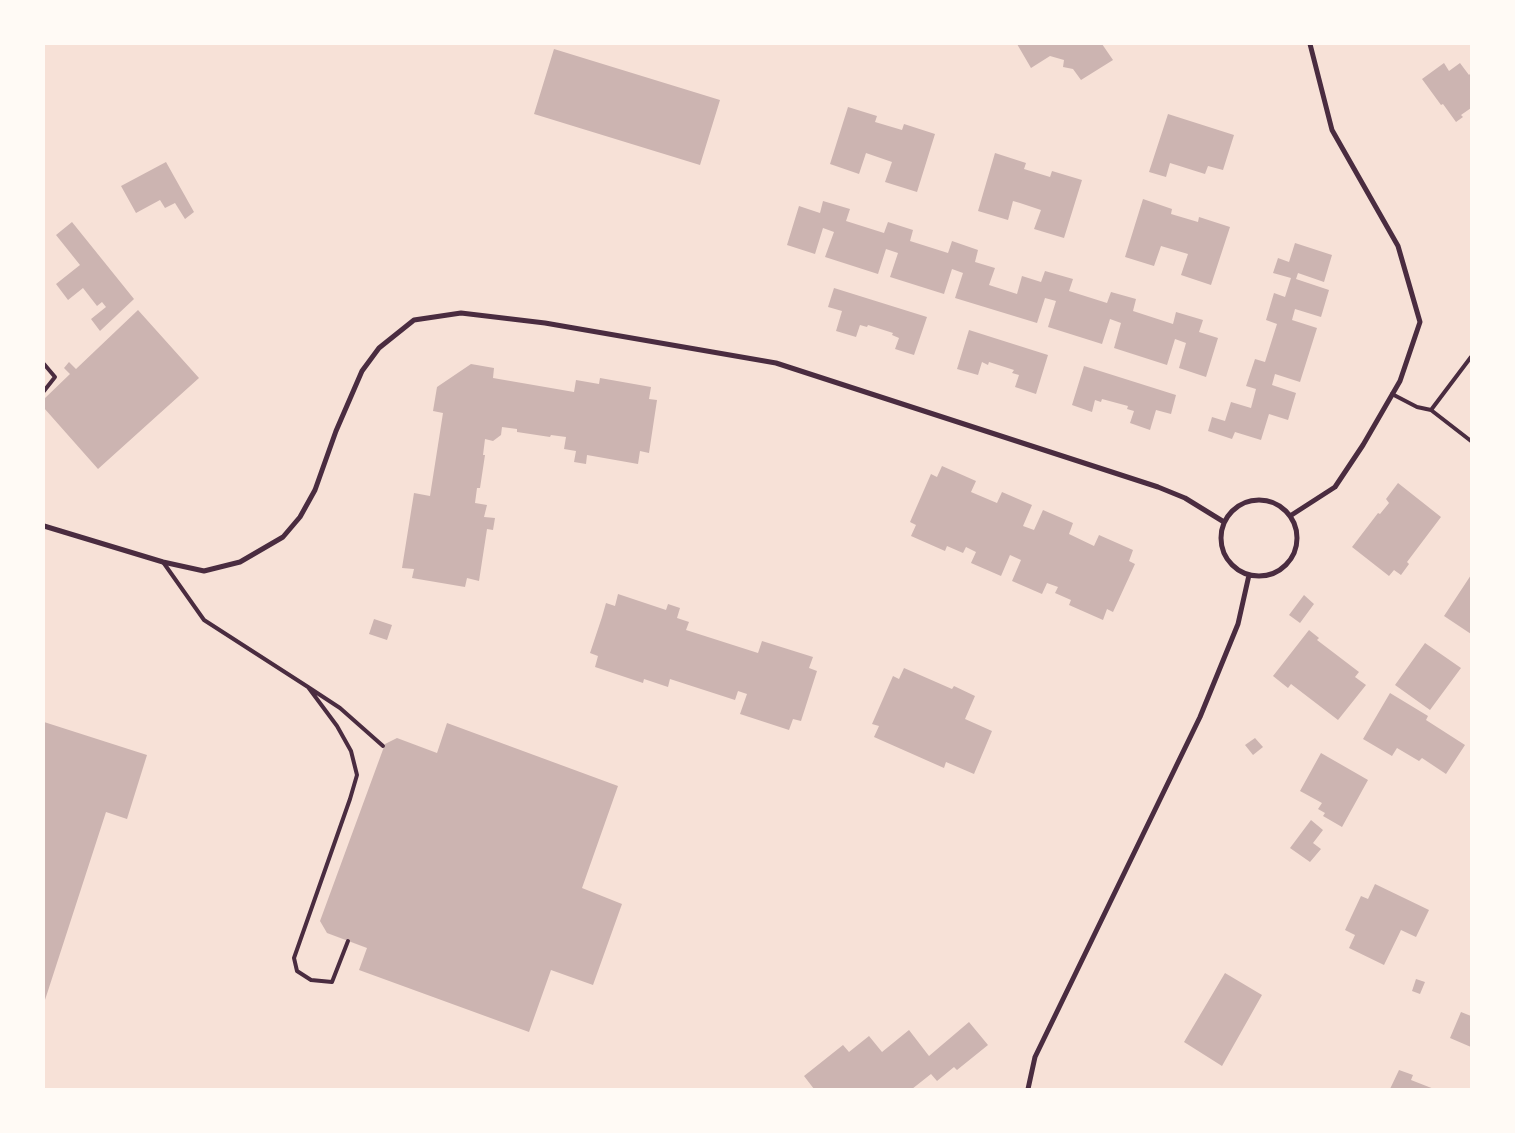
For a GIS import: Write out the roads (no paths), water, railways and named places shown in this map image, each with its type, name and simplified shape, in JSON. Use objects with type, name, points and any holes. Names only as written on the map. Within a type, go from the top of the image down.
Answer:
[{"type":"street","points":[[1290,516],[1335,487],[1363,445],[1400,381],[1420,322],[1398,246],[1332,130],[1310,44]]},
{"type":"street","points":[[44,526],[163,562],[204,571],[240,562],[283,537],[300,517],[315,490],[336,431],[362,371],[379,348],[414,320],[461,313],[564,326],[776,363],[1158,487],[1185,498],[1224,522]]},
{"type":"street","points":[[1256,500],[1269,502],[1281,507],[1290,516],[1296,529],[1297,542],[1294,554],[1286,566],[1275,573],[1262,576],[1249,575],[1237,569],[1227,560],[1221,541],[1224,522],[1232,511],[1243,503],[1256,500]]},
{"type":"street","points":[[1028,1089],[1035,1057],[1200,718],[1238,624],[1249,575]]},
{"type":"lane","points":[[1431,410],[1471,357]]},
{"type":"lane","points":[[44,364],[55,377],[44,391]]},
{"type":"lane","points":[[1392,394],[1417,407],[1431,410],[1471,441]]},
{"type":"lane","points":[[163,562],[204,620],[340,708],[383,746]]},
{"type":"lane","points":[[308,687],[337,726],[351,751],[356,775],[350,799],[294,958],[297,971],[311,980],[332,982],[348,941]]}]
